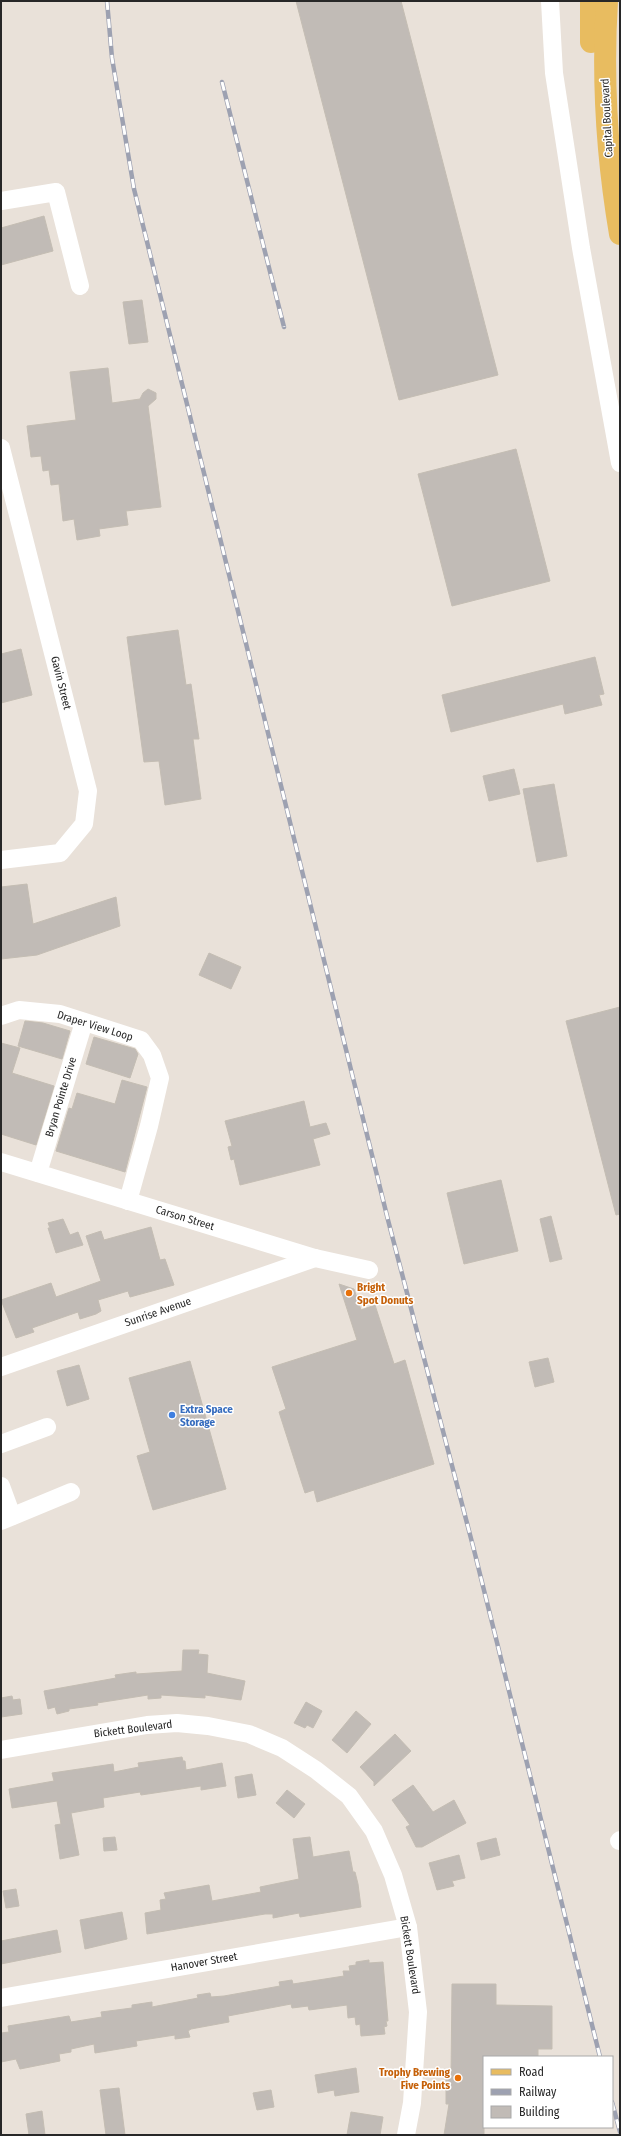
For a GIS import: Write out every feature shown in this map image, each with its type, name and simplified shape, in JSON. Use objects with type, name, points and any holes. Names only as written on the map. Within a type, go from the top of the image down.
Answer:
[{"type":"main road","points":[[591,1],[592,86],[606,130]]},
{"type":"main road","name":"Capital Boulevard","points":[[607,1],[604,73],[606,130],[620,234]]},
{"type":"street","points":[[550,1],[554,73],[581,248],[620,463]]},
{"type":"street","points":[[1,201],[56,192],[80,286]]},
{"type":"street","name":"Gavin Street","points":[[1,448],[88,791],[84,824],[60,853],[1,860]]},
{"type":"street","name":"Draper View Loop","points":[[1,1016],[20,1010],[60,1014],[141,1040],[152,1055],[160,1078],[128,1201]]},
{"type":"street","name":"Bryan Pointe Drive","points":[[38,1173],[84,1022]]},
{"type":"street","name":"Carson Street","points":[[1,1162],[315,1258],[369,1270]]},
{"type":"street","name":"Sunrise Avenue","points":[[1,1367],[315,1258]]},
{"type":"street","points":[[1,1444],[47,1427]]},
{"type":"street","points":[[1,1486],[7,1518],[70,1492]]},
{"type":"street","name":"Bickett Boulevard","points":[[1,1750],[147,1725],[177,1723],[208,1726],[249,1734],[282,1748],[316,1770],[349,1796],[374,1831],[393,1875],[408,1927],[418,2012],[412,2103],[406,2135]]},
{"type":"street","name":"Hanover Street","points":[[1,1998],[408,1927]]},
{"type":"building","points":[[296,1],[401,1],[498,375],[399,400]]},
{"type":"building","points":[[44,216],[53,251],[1,265],[1,228]]},
{"type":"building","points":[[142,300],[148,342],[129,344],[123,302]]},
{"type":"building","points":[[108,368],[112,403],[140,399],[143,393],[148,389],[156,393],[156,399],[148,406],[161,507],[126,511],[128,525],[99,529],[100,536],[77,540],[74,519],[63,521],[59,484],[51,485],[49,470],[43,471],[41,456],[31,457],[27,426],[76,420],[70,372]]},
{"type":"building","points":[[516,449],[550,581],[452,606],[418,474]]},
{"type":"building","points":[[178,630],[186,685],[191,684],[199,739],[193,739],[201,799],[165,805],[159,761],[144,762],[127,637]]},
{"type":"building","points":[[21,649],[32,695],[1,703],[1,654]]},
{"type":"building","points":[[595,657],[604,694],[599,695],[602,705],[565,714],[563,704],[451,732],[442,695]]},
{"type":"building","points":[[514,769],[520,794],[489,801],[483,776]]},
{"type":"building","points":[[554,784],[567,856],[537,862],[523,789]]},
{"type":"building","points":[[27,884],[33,924],[116,897],[120,926],[37,955],[1,959],[1,887]]},
{"type":"building","points":[[209,953],[241,967],[231,989],[199,975]]},
{"type":"building","points":[[620,1007],[620,1214],[616,1215],[566,1021]]},
{"type":"building","points":[[25,1021],[43,1023],[70,1031],[62,1059],[18,1046]]},
{"type":"building","points":[[94,1037],[135,1049],[138,1054],[130,1078],[86,1064]]},
{"type":"building","points":[[1,1043],[20,1048],[12,1073],[54,1086],[36,1145],[1,1134]]},
{"type":"building","points":[[122,1080],[147,1087],[125,1172],[56,1151],[69,1108],[72,1109],[77,1093],[115,1104]]},
{"type":"building","points":[[304,1101],[310,1127],[326,1123],[330,1134],[313,1139],[320,1165],[240,1185],[234,1159],[231,1160],[228,1147],[232,1146],[225,1121]]},
{"type":"building","points":[[501,1180],[518,1251],[464,1264],[447,1193]]},
{"type":"building","points":[[551,1216],[562,1259],[550,1262],[540,1219]]},
{"type":"building","points":[[63,1219],[70,1235],[78,1232],[83,1245],[56,1253],[48,1228],[50,1228],[48,1223]]},
{"type":"building","points":[[151,1227],[160,1260],[165,1259],[174,1285],[130,1297],[128,1291],[98,1300],[101,1311],[96,1314],[80,1319],[78,1312],[32,1328],[34,1332],[16,1338],[1,1300],[51,1283],[56,1297],[101,1281],[86,1236],[101,1231],[104,1240]]},
{"type":"building","points":[[339,1284],[354,1289],[361,1310],[375,1305],[394,1364],[405,1360],[434,1464],[317,1502],[314,1490],[305,1493],[279,1412],[286,1409],[272,1367],[357,1340]]},
{"type":"building","points":[[548,1358],[554,1382],[535,1387],[529,1362]]},
{"type":"building","name":"Extra Space Storage","points":[[190,1361],[226,1489],[153,1510],[137,1456],[150,1452],[129,1378]]},
{"type":"building","points":[[79,1365],[89,1399],[67,1406],[57,1371]]},
{"type":"building","points":[[183,1650],[199,1650],[198,1654],[208,1655],[207,1673],[245,1681],[241,1700],[205,1695],[205,1698],[161,1695],[161,1698],[148,1699],[148,1695],[97,1703],[98,1705],[69,1709],[69,1711],[57,1714],[55,1707],[48,1709],[44,1691],[116,1678],[115,1675],[136,1672],[136,1674],[182,1671]]},
{"type":"building","points":[[12,1696],[13,1700],[20,1699],[22,1714],[1,1717],[1,1698]]},
{"type":"building","points":[[306,1702],[322,1711],[313,1728],[307,1725],[305,1728],[294,1723]]},
{"type":"building","points":[[356,1711],[371,1724],[347,1753],[332,1740]]},
{"type":"building","points":[[395,1734],[411,1751],[374,1786],[374,1782],[360,1767]]},
{"type":"building","points":[[182,1757],[183,1761],[185,1761],[186,1770],[222,1763],[226,1786],[201,1790],[201,1786],[141,1795],[140,1792],[103,1798],[104,1807],[71,1813],[79,1855],[60,1859],[55,1825],[61,1824],[57,1801],[12,1808],[9,1789],[54,1781],[52,1773],[113,1764],[114,1772],[139,1767],[138,1763]]},
{"type":"building","points":[[252,1774],[256,1795],[238,1798],[235,1777]]},
{"type":"building","points":[[413,1785],[433,1812],[454,1800],[466,1823],[422,1847],[416,1847],[406,1827],[410,1825],[392,1800]]},
{"type":"building","points":[[287,1790],[305,1804],[294,1818],[276,1803]]},
{"type":"building","points":[[115,1837],[117,1850],[104,1851],[103,1838]]},
{"type":"building","points":[[310,1837],[313,1857],[349,1851],[353,1872],[355,1872],[358,1884],[361,1907],[300,1917],[299,1913],[273,1918],[273,1914],[265,1914],[147,1934],[145,1913],[161,1910],[160,1900],[166,1899],[164,1893],[209,1885],[212,1901],[261,1892],[260,1887],[299,1879],[293,1839]]},
{"type":"building","points":[[496,1838],[500,1855],[481,1860],[477,1843]]},
{"type":"building","points":[[459,1855],[465,1878],[452,1881],[454,1886],[437,1890],[429,1863]]},
{"type":"building","points":[[16,1889],[19,1906],[6,1908],[3,1891]]},
{"type":"building","points":[[122,1912],[127,1939],[85,1949],[80,1920]]},
{"type":"building","points":[[57,1930],[61,1952],[1,1964],[1,1941]]},
{"type":"building","points":[[369,1960],[369,1963],[383,1962],[388,2021],[386,2021],[387,2026],[384,2027],[385,2034],[361,2036],[360,2024],[356,2025],[355,2017],[348,2018],[347,2005],[309,2010],[308,2006],[292,2008],[291,2004],[228,2016],[229,2022],[191,2029],[188,2031],[190,2037],[175,2039],[175,2035],[136,2041],[137,2046],[95,2053],[94,2044],[71,2049],[71,2052],[59,2054],[60,2061],[20,2069],[16,2059],[1,2062],[1,2033],[9,2032],[8,2026],[69,2016],[71,2022],[102,2017],[101,2012],[132,2008],[132,2005],[152,2002],[152,2007],[198,1998],[197,1995],[210,1993],[211,1997],[224,1996],[280,1986],[279,1982],[292,1980],[293,1984],[344,1976],[343,1971],[350,1971],[349,1966],[356,1965],[356,1962]]},
{"type":"building","points":[[452,1984],[496,1984],[496,2005],[552,2006],[552,2049],[538,2049],[538,2056],[483,2056],[484,2135],[444,2135],[449,2104],[446,2104],[446,2077],[451,2077]]},
{"type":"building","points":[[356,2068],[359,2092],[335,2096],[334,2090],[318,2093],[315,2075]]},
{"type":"building","points":[[119,2088],[125,2135],[106,2135],[100,2090]]},
{"type":"building","points":[[271,2090],[274,2107],[257,2110],[253,2093]]},
{"type":"building","points":[[42,2111],[45,2135],[29,2135],[26,2114]]},
{"type":"building","points":[[351,2112],[383,2117],[380,2135],[347,2135]]},
{"type":"railway","points":[[107,1],[112,58],[134,189],[388,1220],[474,1550],[600,2056]]},
{"type":"railway","points":[[222,82],[284,327]]},
{"type":"railway","points":[[613,2106],[620,2132]]},
{"type":"place","name":"Bright Spot Donuts","points":[[349,1293]]},
{"type":"place","name":"Extra Space Storage","points":[[172,1415]]},
{"type":"place","name":"Trophy Brewing Five Points","points":[[458,2078]]}]
